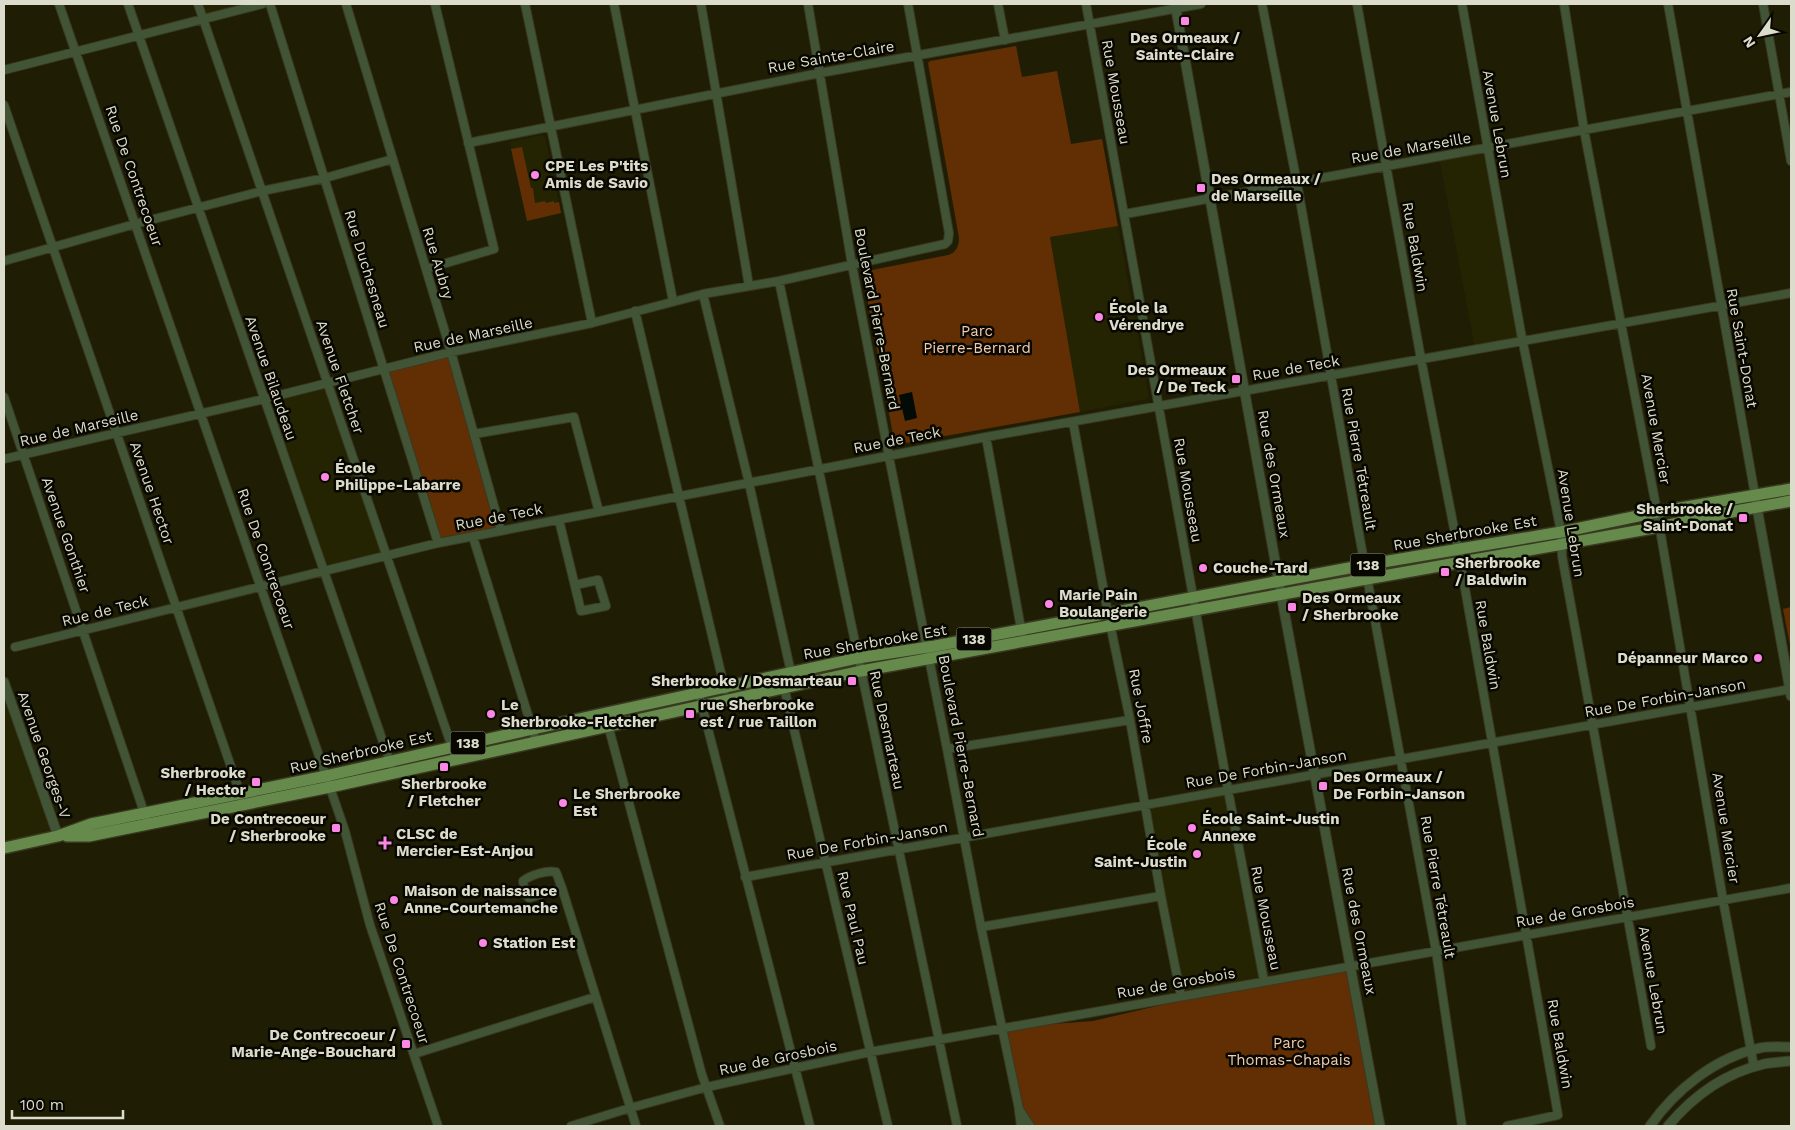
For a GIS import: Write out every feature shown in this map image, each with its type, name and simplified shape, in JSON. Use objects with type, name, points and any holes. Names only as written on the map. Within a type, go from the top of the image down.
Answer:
[{"type":"main road","name":"Rue Sherbrooke Est","points":[[242,799],[326,776],[533,728],[700,700],[727,700],[861,671],[928,653],[1110,620],[1196,610],[1659,527],[1756,501],[1791,489]]},
{"type":"main road","name":"Rue Sherbrooke Est","points":[[1110,620],[1193,598],[1365,565],[1561,532],[1657,512],[1756,501],[1791,501]]},
{"type":"main road","name":"Rue Sherbrooke Est","points":[[4,848],[58,836],[89,836],[147,818],[242,799],[330,787],[608,726],[700,700],[724,688],[858,658],[928,653]]},
{"type":"street","name":"Rue De Contrecoeur","points":[[59,4],[330,787],[347,838],[370,925],[438,1126]]},
{"type":"street","name":"Avenue Bilaudeau","points":[[128,4],[393,773]]},
{"type":"street","name":"Avenue Fletcher","points":[[198,4],[456,758]]},
{"type":"street","points":[[4,70],[262,4]]},
{"type":"street","name":"Rue Duchesneau","points":[[270,4],[438,543]]},
{"type":"street","name":"Rue Aubry","points":[[346,4],[451,352],[501,531]]},
{"type":"street","points":[[426,269],[494,250],[435,4]]},
{"type":"street","points":[[525,4],[592,323]]},
{"type":"street","points":[[614,4],[672,301]]},
{"type":"street","points":[[701,4],[750,286]]},
{"type":"street","name":"Boulevard Pierre-Bernard","points":[[808,4],[852,265],[1001,1028],[1022,1126]]},
{"type":"street","points":[[908,4],[917,56]]},
{"type":"street","points":[[998,4],[1005,40]]},
{"type":"street","name":"Rue Mousseau","points":[[1086,4],[1264,981]]},
{"type":"street","name":"Rue Sainte-Claire","points":[[468,143],[820,73],[1005,40],[1176,6],[1201,4]]},
{"type":"street","name":"Rue Pierre Tétreault","points":[[1262,4],[1436,951],[1462,1126]]},
{"type":"street","name":"Rue Baldwin","points":[[1357,4],[1421,359],[1458,549],[1558,1115],[1509,1126]]},
{"type":"street","name":"Avenue Lebrun","points":[[1462,4],[1522,341],[1561,532],[1562,556],[1651,1046]]},
{"type":"street","name":"Avenue Mercier","points":[[1564,4],[1584,130],[1657,512],[1723,900],[1754,1067]]},
{"type":"street","name":"Rue Saint-Donat","points":[[1668,4],[1791,691]]},
{"type":"street","points":[[1764,4],[1791,161]]},
{"type":"street","name":"Rue des Ormeaux","points":[[1176,6],[1281,594],[1380,1126]]},
{"type":"street","name":"Rue de Marseille","points":[[4,459],[264,399],[451,352],[592,323],[672,301],[942,246],[948,241],[949,232],[917,56]]},
{"type":"street","name":"Rue de Marseille","points":[[1125,214],[1791,92]]},
{"type":"street","name":"Avenue Hector","points":[[4,105],[242,799]]},
{"type":"street","points":[[4,261],[136,224],[262,191],[325,178],[393,159]]},
{"type":"street","name":"Rue Desmarteau","points":[[779,280],[957,1126]]},
{"type":"street","name":"Rue de Teck","points":[[15,647],[473,536],[986,437],[1791,292]]},
{"type":"street","name":"Rue Paul Pau","points":[[703,294],[749,483],[791,673],[789,686],[826,862],[888,1126]]},
{"type":"street","points":[[635,311],[727,700]]},
{"type":"street","name":"Avenue Gonthier","points":[[4,397],[147,818]]},
{"type":"street","points":[[474,434],[574,417],[599,512]]},
{"type":"street","name":"Rue Joffre","points":[[1074,422],[1181,996]]},
{"type":"street","points":[[986,437],[1023,636]]},
{"type":"street","points":[[559,520],[581,610],[606,606],[598,580],[575,585]]},
{"type":"street","points":[[473,536],[536,741]]},
{"type":"street","name":"Avenue Georges-V","points":[[4,682],[58,836]]},
{"type":"street","name":"Rue De Forbin-Janson","points":[[746,877],[1592,724],[1791,691]]},
{"type":"street","points":[[700,700],[810,1126]]},
{"type":"street","points":[[948,749],[1130,720]]},
{"type":"street","points":[[608,726],[702,1075],[720,1126]]},
{"type":"street","points":[[562,888],[529,898],[525,894],[523,881],[553,871],[557,874],[562,888],[636,1126]]},
{"type":"street","name":"Rue de Grosbois","points":[[571,1126],[707,1087],[870,1052],[1791,888]]},
{"type":"street","points":[[981,926],[1161,896]]},
{"type":"street","points":[[414,1054],[595,997]]},
{"type":"street","points":[[1650,1126],[1661,1110],[1689,1083],[1728,1058],[1761,1048],[1791,1047]]},
{"type":"street","points":[[1668,1126],[1700,1094],[1732,1074],[1765,1064],[1791,1062]]},
{"type":"street","name":"Boulevard Pierre-Bernard","points":[[1019,1109],[1030,1126]]},
{"type":"shaded area","points":[[198,4],[246,4],[203,19]]},
{"type":"shaded area","name":"CPE Les P'tits Amis de Savio","points":[[541,135],[545,137],[561,213],[527,221],[510,142]]},
{"type":"shaded area","points":[[1487,148],[1523,341],[1475,349],[1439,157]]},
{"type":"shaded area","name":"École la Vérendrye","points":[[1118,226],[1149,397],[1147,399],[1080,412],[1050,237]]},
{"type":"shaded area","name":"École Philippe-Labarre","points":[[327,383],[386,556],[323,571],[264,399]]},
{"type":"shaded area","points":[[912,392],[917,418],[905,421],[899,395]]},
{"type":"shaded area","points":[[4,692],[54,833],[4,844]]},
{"type":"shaded area","name":"École Saint-Justin","points":[[1228,790],[1264,981],[1181,996],[1145,805]]},
{"type":"green space","name":"Parc Pierre-Bernard","points":[[1016,46],[1022,77],[1057,71],[1071,144],[1102,139],[1118,226],[1050,237],[1080,412],[895,445],[862,272],[948,255],[956,249],[959,238],[928,63],[930,61]]},
{"type":"green space","points":[[522,147],[535,203],[545,201],[546,203],[559,202],[561,213],[527,221],[511,149]]},
{"type":"green space","points":[[451,352],[501,531],[438,543],[384,369]]},
{"type":"green space","points":[[1791,607],[1791,650],[1783,609]]},
{"type":"green space","name":"Parc Thomas-Chapais","points":[[1351,966],[1378,1126],[1030,1126],[1019,1109],[1001,1028],[1093,1021],[1264,981]]},
{"type":"place","name":"Des Ormeaux / Sainte-Claire","points":[[1185,21]]},
{"type":"place","name":"CPE Les P'tits Amis de Savio","points":[[535,175]]},
{"type":"place","name":"Des Ormeaux / de Marseille","points":[[1201,188]]},
{"type":"place","name":"École la Vérendrye","points":[[1099,317]]},
{"type":"place","name":"Des Ormeaux / De Teck","points":[[1236,379]]},
{"type":"place","name":"École Philippe-Labarre","points":[[325,477]]},
{"type":"place","name":"Sherbrooke / Saint-Donat","points":[[1743,518]]},
{"type":"place","name":"Couche-Tard","points":[[1203,568]]},
{"type":"place","name":"Sherbrooke / Baldwin","points":[[1445,572]]},
{"type":"place","name":"Marie Pain Boulangerie","points":[[1049,604]]},
{"type":"place","name":"Des Ormeaux / Sherbrooke","points":[[1292,607]]},
{"type":"place","name":"Dépanneur Marco","points":[[1758,658]]},
{"type":"place","name":"Sherbrooke / Desmarteau","points":[[852,681]]},
{"type":"place","name":"Le Sherbrooke-Fletcher","points":[[491,714]]},
{"type":"place","name":"rue Sherbrooke est / rue Taillon","points":[[690,714]]},
{"type":"place","name":"Sherbrooke / Fletcher","points":[[444,767]]},
{"type":"place","name":"Sherbrooke / Hector","points":[[256,782]]},
{"type":"place","name":"Des Ormeaux / De Forbin-Janson","points":[[1323,786]]},
{"type":"place","name":"Le Sherbrooke Est","points":[[563,803]]},
{"type":"place","name":"De Contrecoeur / Sherbrooke","points":[[336,828]]},
{"type":"place","name":"École Saint-Justin Annexe","points":[[1192,828]]},
{"type":"place","name":"CLSC de Mercier-Est-Anjou","points":[[385,843]]},
{"type":"place","name":"École Saint-Justin","points":[[1197,854]]},
{"type":"place","name":"Maison de naissance Anne-Courtemanche","points":[[394,900]]},
{"type":"place","name":"Station Est","points":[[483,943]]},
{"type":"place","name":"De Contrecoeur / Marie-Ange-Bouchard","points":[[406,1044]]}]
